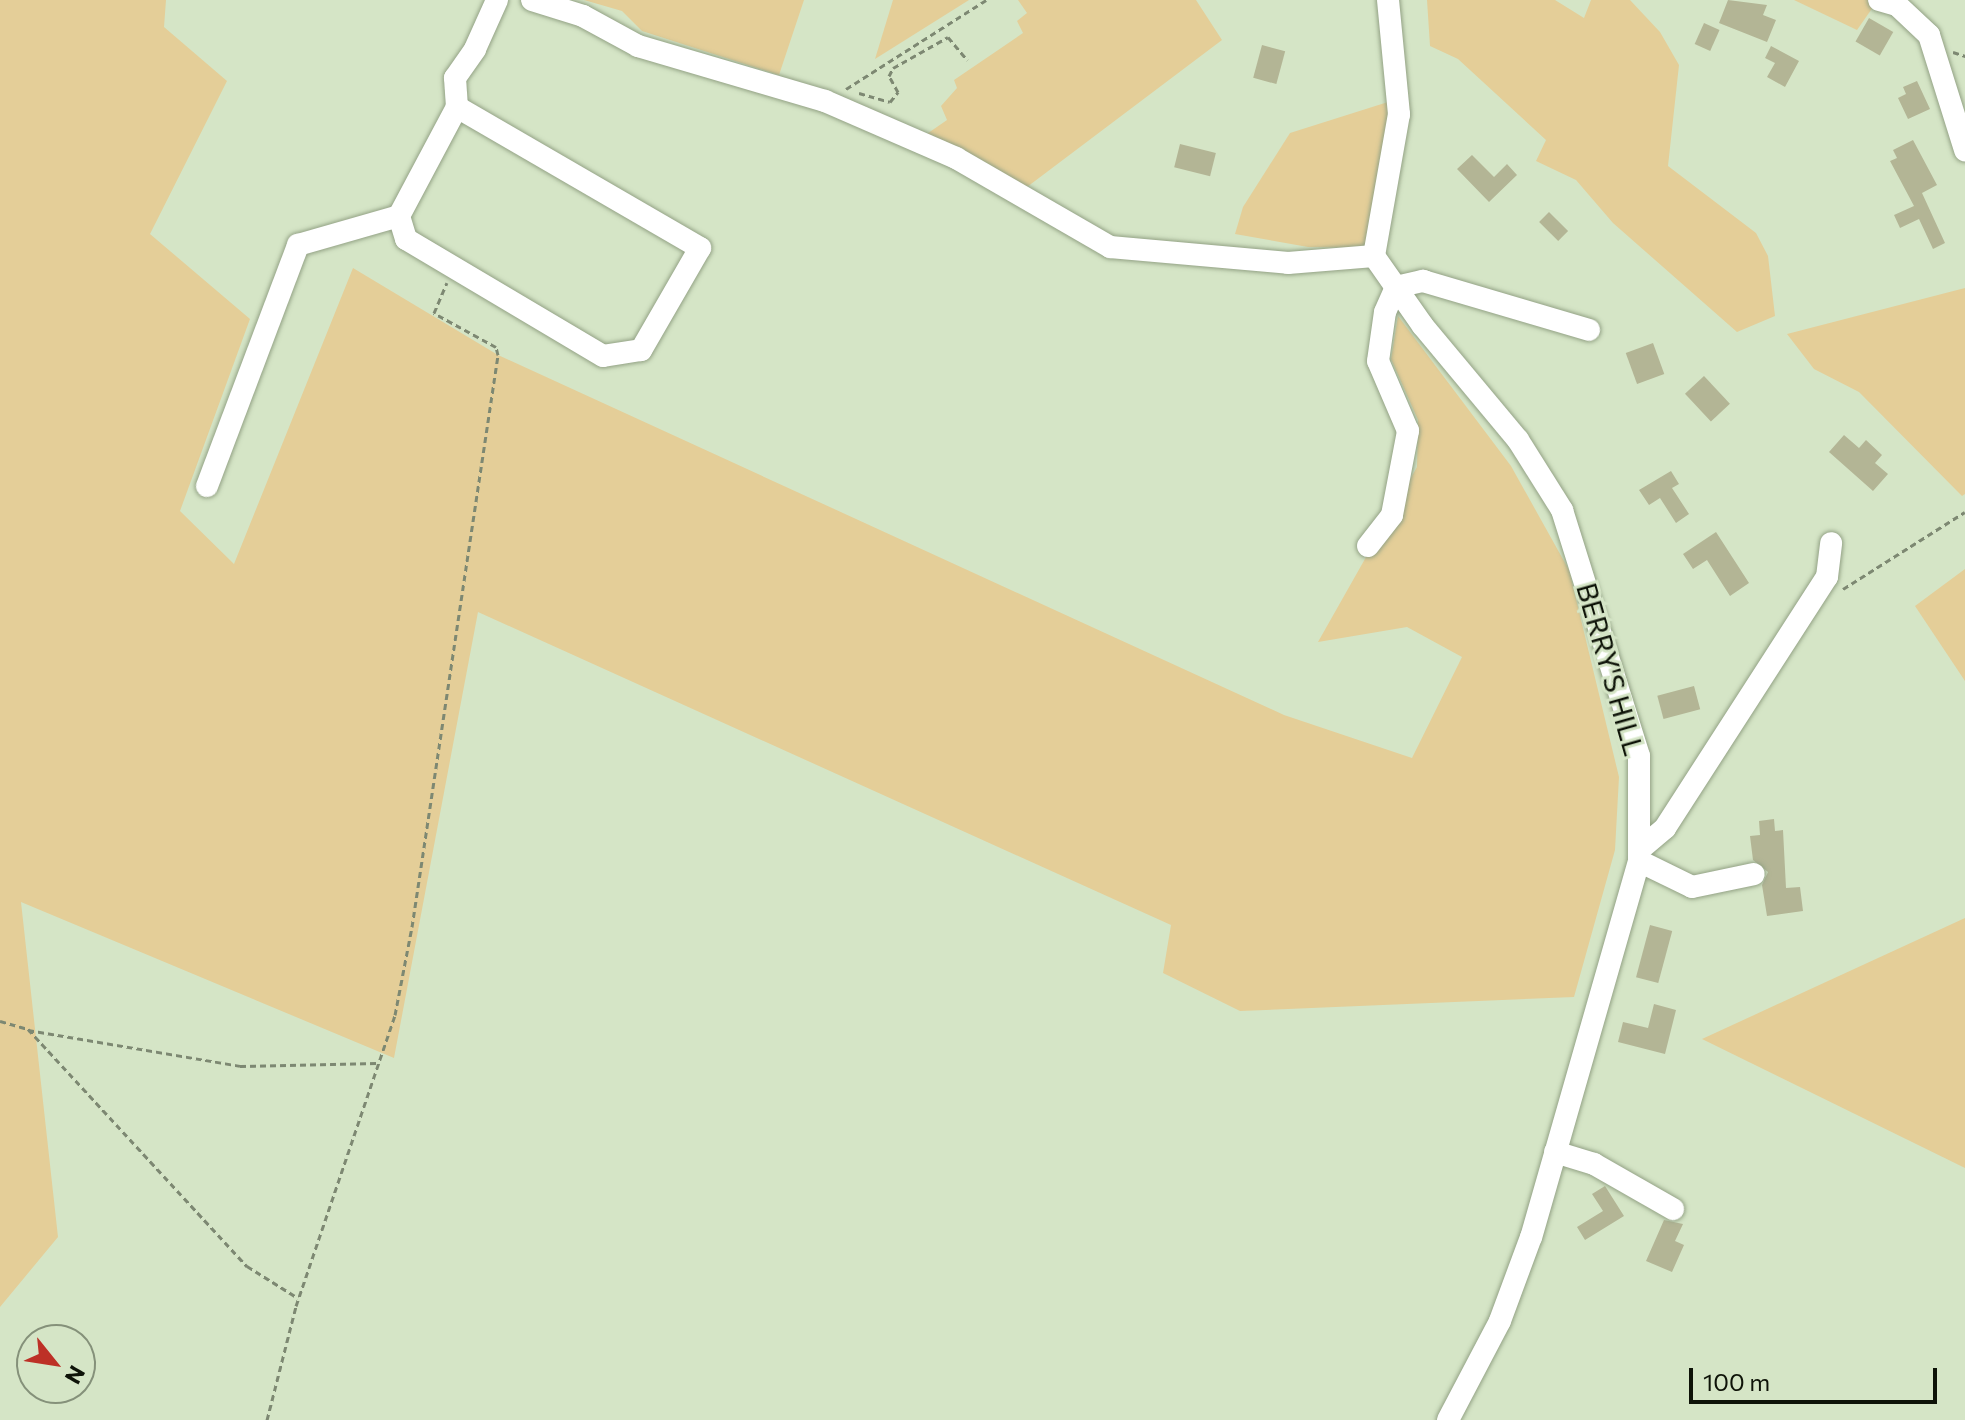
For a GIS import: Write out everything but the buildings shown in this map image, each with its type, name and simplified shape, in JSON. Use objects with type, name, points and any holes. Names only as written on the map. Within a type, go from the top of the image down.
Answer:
[{"type":"street","points":[[457,107],[700,248],[641,350],[603,356],[456,264],[406,239],[399,216],[457,107],[455,78],[475,49],[497,0]]},
{"type":"street","points":[[532,0],[583,16],[638,46],[832,104],[956,158],[1110,247],[1288,263],[1374,256],[1399,114],[1388,0]]},
{"type":"street","points":[[1879,0],[1897,5],[1929,35],[1965,150]]},
{"type":"street","points":[[207,486],[298,245],[399,216]]},
{"type":"street","name":"BERRY'S HILL","points":[[1374,256],[1518,440],[1562,510],[1639,756],[1639,856],[1555,1152],[1500,1321],[1448,1420]]},
{"type":"street","points":[[1368,546],[1392,515],[1408,431],[1378,361],[1385,312],[1396,287],[1423,281],[1589,330]]},
{"type":"street","points":[[1754,874],[1692,887],[1639,856],[1665,828],[1827,577],[1831,543]]},
{"type":"street","points":[[1555,1152],[1594,1164],[1673,1209]]},
{"type":"path","points":[[832,104],[986,0]]},
{"type":"path","points":[[832,104],[855,91],[890,102],[898,92],[889,76],[893,68],[935,41],[948,37],[967,60]]},
{"type":"path","points":[[1953,52],[1965,56]]},
{"type":"path","points":[[267,1420],[298,1298],[395,1015],[412,927],[498,355],[496,347],[434,313],[456,264]]},
{"type":"path","points":[[0,1021],[28,1029],[240,1066],[377,1063]]},
{"type":"path","points":[[28,1029],[247,1266],[298,1298]]},
{"type":"shaded area","points":[[0,0],[166,0],[164,27],[227,81],[150,234],[250,319],[180,511],[234,564],[353,268],[498,355],[1284,715],[1412,758],[1462,657],[1407,627],[1318,642],[1417,467],[1418,420],[1391,359],[1398,316],[1511,466],[1569,570],[1619,777],[1615,850],[1574,997],[1240,1011],[1163,973],[1171,925],[478,612],[394,1058],[21,902],[58,1237],[0,1307]]},
{"type":"shaded area","points":[[584,0],[804,0],[779,75],[642,31],[622,11]]},
{"type":"shaded area","points":[[893,0],[969,0],[875,59]]},
{"type":"shaded area","points":[[1018,0],[1196,0],[1222,40],[1023,190],[921,138],[947,120],[941,106],[957,88],[954,80],[1023,33],[1017,21],[1027,13]]},
{"type":"shaded area","points":[[1427,0],[1555,0],[1584,18],[1591,0],[1630,0],[1660,32],[1679,65],[1668,166],[1756,233],[1768,256],[1775,316],[1737,332],[1613,223],[1576,180],[1536,161],[1546,140],[1458,59],[1430,46]]},
{"type":"shaded area","points":[[1794,0],[1878,0],[1857,30]]},
{"type":"shaded area","points":[[1388,102],[1390,134],[1370,248],[1308,247],[1235,234],[1243,207],[1290,133]]},
{"type":"shaded area","points":[[1965,288],[1965,494],[1962,496],[1859,392],[1814,369],[1787,334]]},
{"type":"shaded area","points":[[1965,569],[1965,681],[1915,606]]},
{"type":"shaded area","points":[[1965,918],[1965,1168],[1702,1039]]}]
